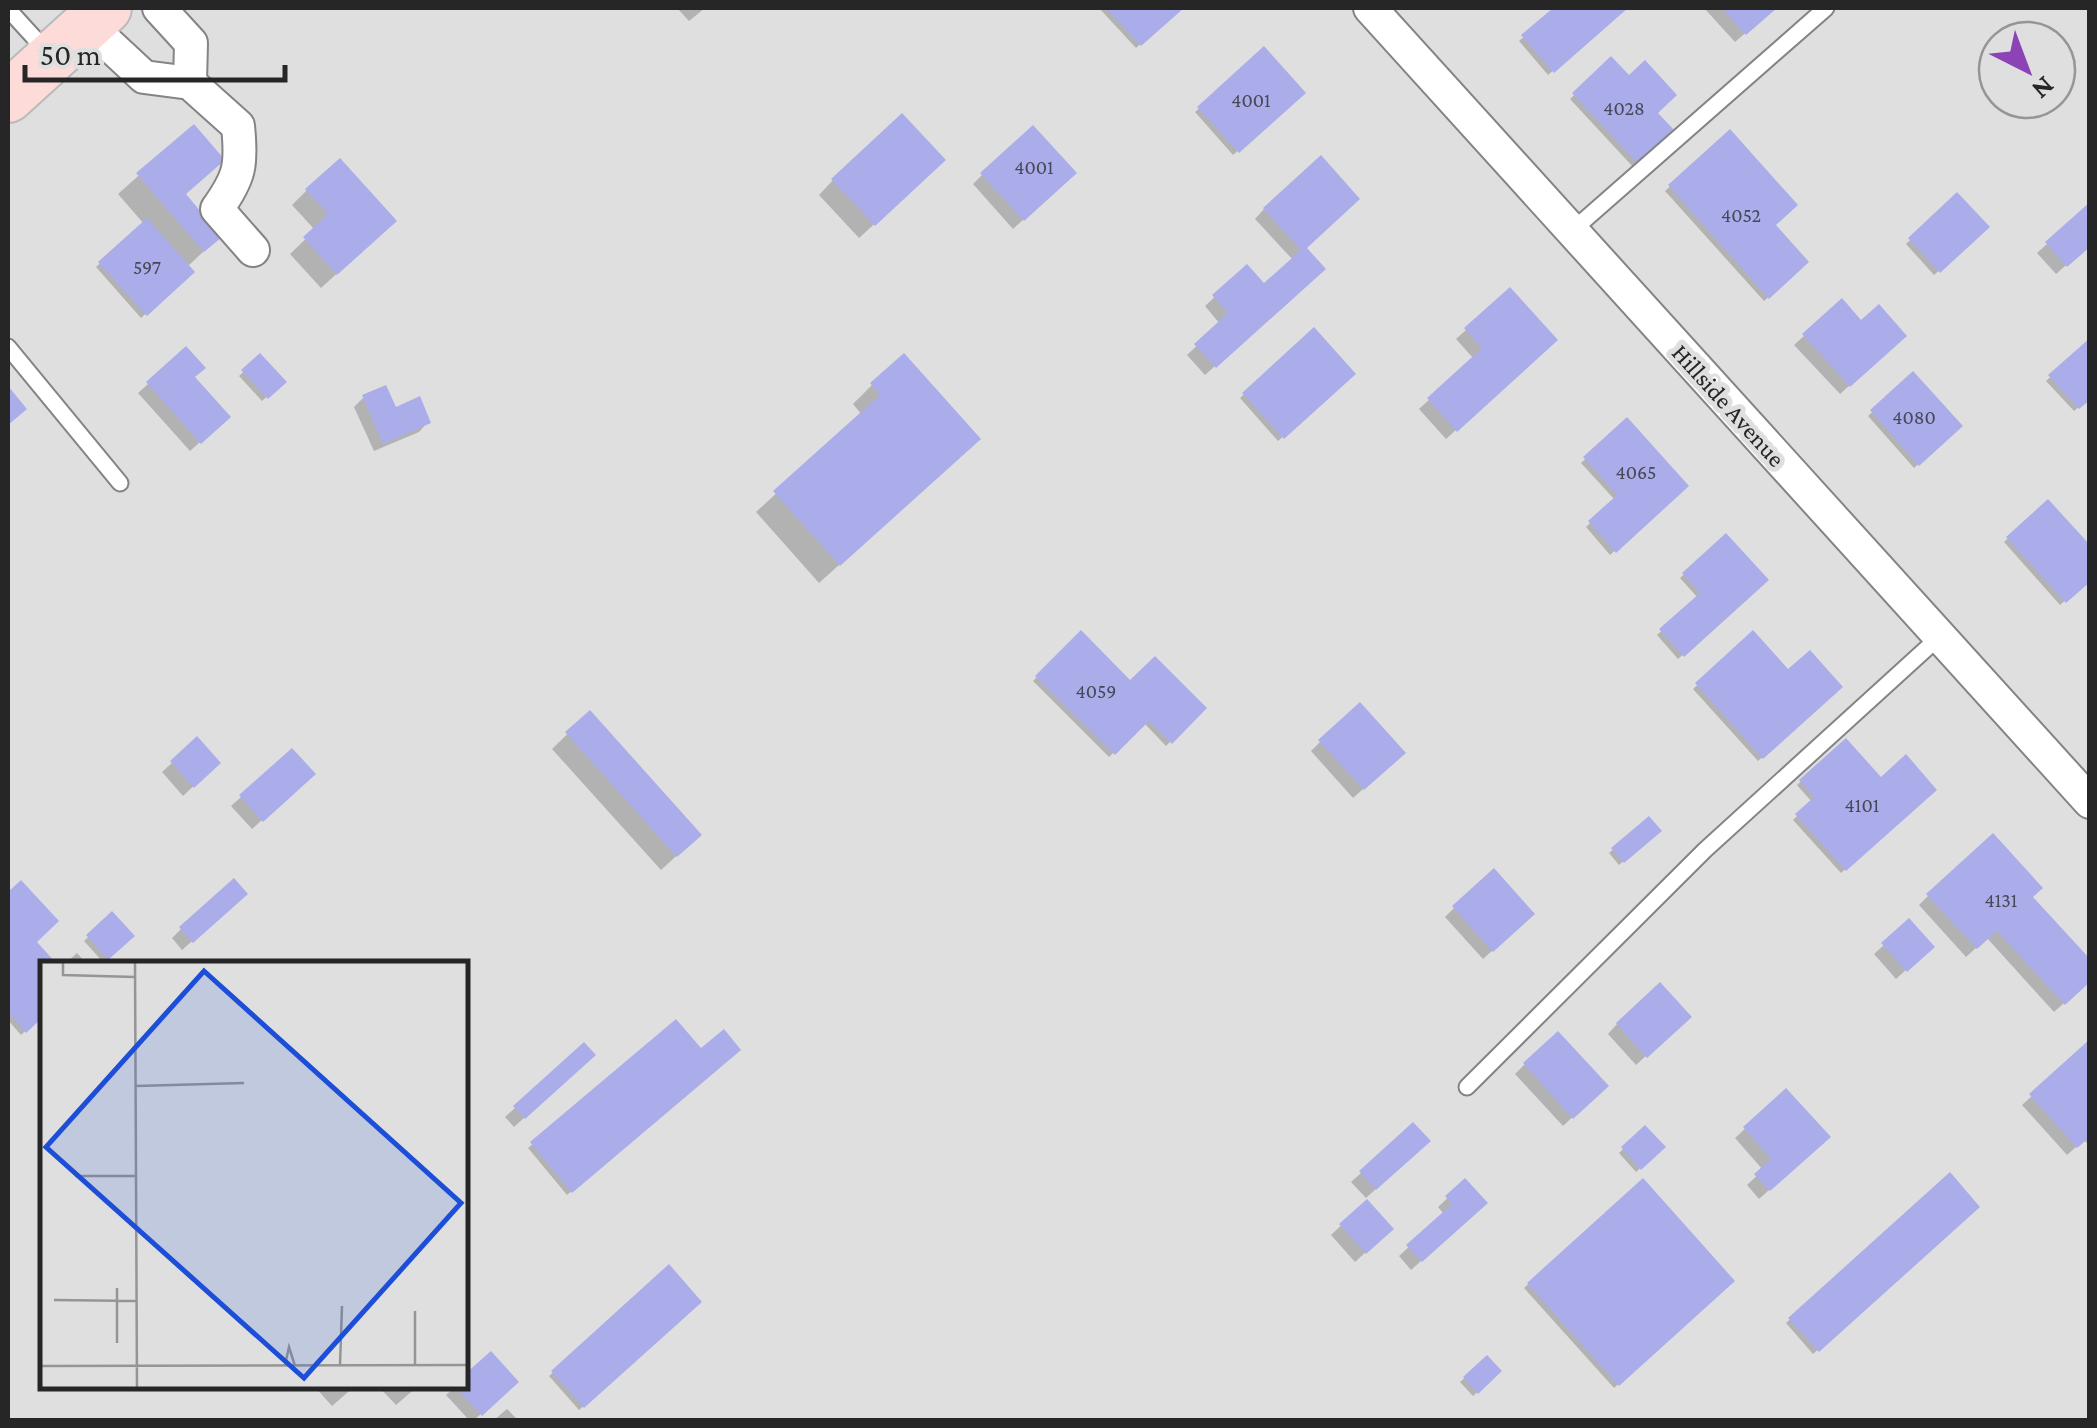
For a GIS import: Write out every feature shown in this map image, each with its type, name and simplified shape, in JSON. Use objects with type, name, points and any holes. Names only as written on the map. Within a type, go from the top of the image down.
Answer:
[{"type":"main road","points":[[8,97],[97,16]]},
{"type":"street","points":[[159,8],[191,42],[190,83]]},
{"type":"street","name":"Hillside Avenue","points":[[1370,8],[2090,802]]},
{"type":"street","points":[[97,16],[144,77],[190,83],[238,126],[241,158],[233,187],[217,209],[252,250]]},
{"type":"lane","points":[[1573,230],[1826,8]]},
{"type":"lane","points":[[8,9],[51,57]]},
{"type":"lane","points":[[8,347],[120,483]]},
{"type":"lane","points":[[1467,1087],[1706,850],[1938,638]]},
{"type":"building","points":[[1106,8],[1184,8],[1141,46]]},
{"type":"building","points":[[1553,8],[1628,8],[1554,73],[1521,35]]},
{"type":"building","points":[[1721,8],[1777,8],[1746,35]]},
{"type":"building","points":[[1264,46],[1306,93],[1239,153],[1197,107]]},
{"type":"building","points":[[1611,56],[1629,75],[1645,60],[1677,95],[1658,113],[1675,131],[1639,165],[1572,93]]},
{"type":"building","points":[[902,113],[946,160],[875,226],[831,179]]},
{"type":"building","points":[[194,124],[225,160],[186,194],[222,237],[204,252],[136,173]]},
{"type":"building","points":[[1033,125],[1077,173],[1024,221],[980,173]]},
{"type":"building","points":[[1730,129],[1798,205],[1776,225],[1809,262],[1769,299],[1668,185]]},
{"type":"building","points":[[1321,155],[1360,199],[1307,248],[1326,269],[1216,368],[1194,344],[1228,313],[1212,295],[1247,264],[1264,283],[1301,250],[1263,208]]},
{"type":"building","points":[[340,158],[397,221],[337,275],[303,237],[328,214],[305,189]]},
{"type":"building","points":[[1957,192],[1990,227],[1940,273],[1908,238]]},
{"type":"building","points":[[2090,202],[2090,247],[2067,267],[2045,242]]},
{"type":"building","points":[[147,218],[195,272],[147,316],[98,262]]},
{"type":"building","points":[[1510,287],[1558,340],[1457,432],[1427,398],[1482,348],[1464,328]]},
{"type":"building","points":[[1842,298],[1861,320],[1879,304],[1907,336],[1850,387],[1802,334]]},
{"type":"building","points":[[1314,327],[1356,374],[1284,439],[1242,393]]},
{"type":"building","points":[[2090,338],[2090,400],[2079,409],[2048,375]]},
{"type":"building","points":[[186,346],[206,368],[195,377],[231,417],[201,444],[146,382]]},
{"type":"building","points":[[260,353],[287,382],[268,399],[241,370]]},
{"type":"building","points":[[904,353],[981,439],[840,566],[773,491],[880,395],[870,383]]},
{"type":"building","points":[[1913,371],[1963,426],[1919,466],[1870,410]]},
{"type":"building","points":[[386,385],[396,407],[420,396],[431,423],[383,444],[362,395]]},
{"type":"building","points":[[8,386],[27,409],[8,425]]},
{"type":"building","points":[[1627,417],[1689,486],[1616,553],[1588,521],[1617,495],[1583,457]]},
{"type":"building","points":[[2048,499],[2090,545],[2090,582],[2066,603],[2006,537]]},
{"type":"building","points":[[1726,533],[1769,580],[1684,657],[1659,629],[1700,593],[1682,573]]},
{"type":"building","points":[[1081,630],[1130,680],[1155,656],[1207,708],[1172,744],[1149,721],[1115,755],[1035,676]]},
{"type":"building","points":[[1753,630],[1788,669],[1810,650],[1843,687],[1763,759],[1695,683]]},
{"type":"building","points":[[1360,702],[1406,753],[1364,790],[1318,740]]},
{"type":"building","points":[[590,710],[702,835],[677,857],[565,732]]},
{"type":"building","points":[[197,736],[221,763],[194,788],[170,761]]},
{"type":"building","points":[[1846,738],[1881,777],[1906,754],[1937,790],[1846,871],[1795,814],[1814,797],[1799,780]]},
{"type":"building","points":[[292,748],[316,774],[263,822],[239,795]]},
{"type":"building","points":[[1649,816],[1662,831],[1624,863],[1611,848]]},
{"type":"building","points":[[1993,833],[2043,888],[2033,897],[2090,959],[2090,982],[2065,1005],[1997,931],[1977,949],[1926,894]]},
{"type":"building","points":[[1494,868],[1535,914],[1493,952],[1452,906]]},
{"type":"building","points":[[234,878],[248,894],[193,943],[179,927]]},
{"type":"building","points":[[21,880],[59,921],[37,942],[54,961],[40,961],[40,1020],[26,1033],[8,1012],[8,892]]},
{"type":"building","points":[[112,911],[135,936],[108,960],[86,935]]},
{"type":"building","points":[[1909,918],[1935,947],[1907,972],[1881,943]]},
{"type":"building","points":[[1660,982],[1692,1017],[1647,1058],[1616,1023]]},
{"type":"building","points":[[676,1019],[701,1048],[724,1029],[741,1050],[572,1193],[530,1142]]},
{"type":"building","points":[[1558,1031],[1609,1086],[1573,1119],[1523,1063]]},
{"type":"building","points":[[2090,1039],[2090,1137],[2077,1148],[2029,1094]]},
{"type":"building","points":[[584,1042],[596,1055],[525,1119],[513,1106]]},
{"type":"building","points":[[1786,1088],[1831,1137],[1770,1191],[1754,1174],[1771,1159],[1743,1127]]},
{"type":"building","points":[[1413,1122],[1431,1141],[1376,1190],[1359,1171]]},
{"type":"building","points":[[1645,1125],[1666,1147],[1641,1170],[1621,1147]]},
{"type":"building","points":[[1950,1172],[1980,1207],[1819,1352],[1788,1318]]},
{"type":"building","points":[[1465,1178],[1488,1203],[1422,1262],[1406,1245],[1452,1204],[1445,1196]]},
{"type":"building","points":[[1643,1178],[1735,1281],[1619,1386],[1527,1283]]},
{"type":"building","points":[[1367,1199],[1394,1229],[1366,1254],[1339,1224]]},
{"type":"building","points":[[669,1264],[702,1302],[584,1408],[551,1371]]},
{"type":"building","points":[[491,1351],[519,1382],[482,1416],[457,1388],[468,1388],[468,1371]]},
{"type":"building","points":[[1487,1355],[1502,1371],[1478,1394],[1463,1377]]}]
